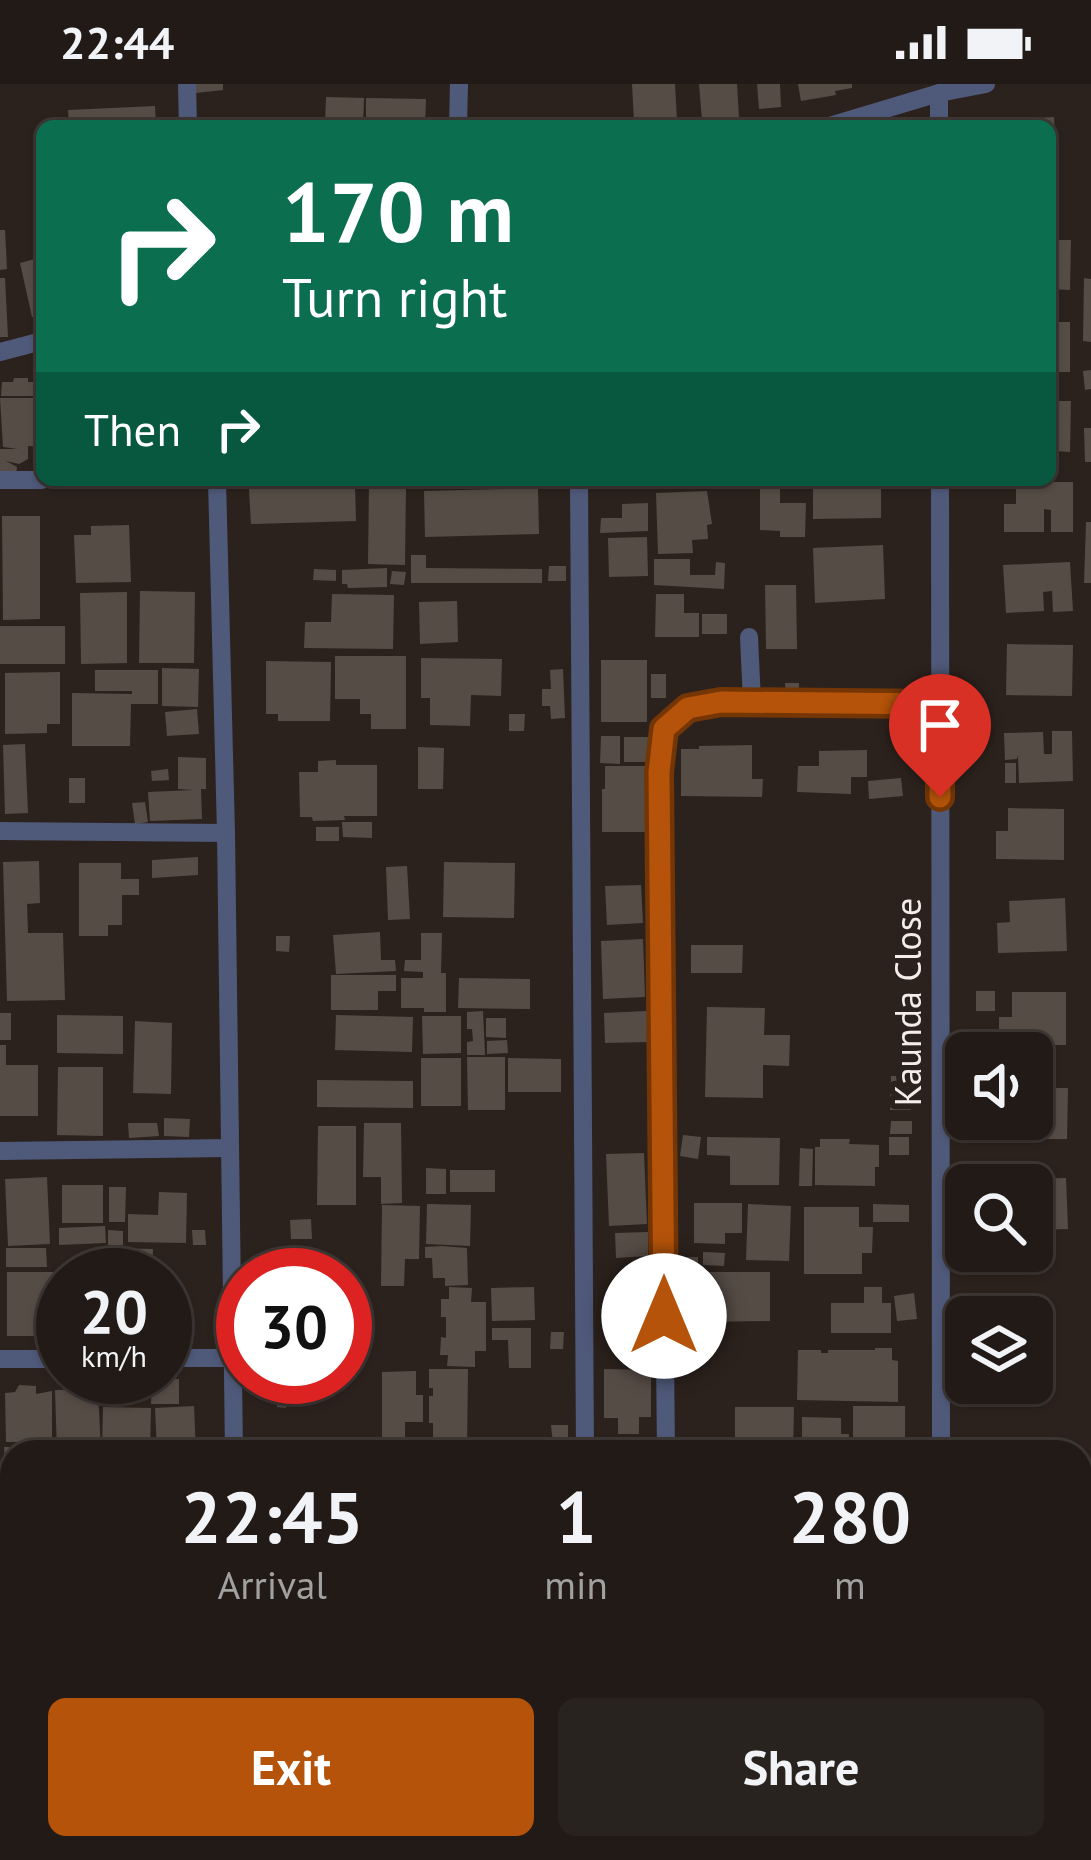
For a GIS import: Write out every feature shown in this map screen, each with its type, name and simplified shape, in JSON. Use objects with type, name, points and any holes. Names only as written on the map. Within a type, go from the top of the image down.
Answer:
[{"type":"street","points":[[187,84],[188,120]]},
{"type":"street","points":[[458,120],[459,84]]},
{"type":"street","points":[[850,120],[986,84]]},
{"type":"street","points":[[939,93],[939,120]]},
{"type":"street","points":[[0,352],[36,343]]},
{"type":"street","points":[[0,480],[36,480]]},
{"type":"street","points":[[217,486],[232,1248]]},
{"type":"street","points":[[579,486],[585,1440]]},
{"type":"street","name":"Kaunda Close","points":[[940,486],[941,1440]]},
{"type":"street","points":[[749,637],[752,702]]},
{"type":"street","points":[[666,1440],[659,796],[664,729],[688,708],[721,702],[940,704]]},
{"type":"street","points":[[0,831],[226,833]]},
{"type":"street","points":[[0,1151],[230,1148]]},
{"type":"street","points":[[0,1359],[36,1359]]},
{"type":"street","points":[[234,1404],[234,1440]]},
{"type":"building","points":[[195,84],[223,84],[223,90],[196,93]]},
{"type":"building","points":[[632,84],[675,84],[677,120],[634,120]]},
{"type":"building","points":[[699,84],[737,84],[739,118],[702,120]]},
{"type":"building","points":[[757,84],[780,84],[781,107],[759,109]]},
{"type":"building","points":[[798,84],[852,84],[852,88],[801,101]]},
{"type":"building","points":[[326,97],[364,98],[363,120],[325,120]]},
{"type":"building","points":[[366,98],[426,99],[425,120],[366,120]]},
{"type":"building","points":[[155,106],[156,120],[69,120],[68,110]]},
{"type":"building","points":[[0,230],[5,230],[7,269],[0,270]]},
{"type":"building","points":[[1056,240],[1071,240],[1070,290],[1056,289]]},
{"type":"building","points":[[36,259],[36,316],[32,317],[20,263]]},
{"type":"building","points":[[0,278],[5,278],[8,337],[0,337]]},
{"type":"building","points":[[1084,278],[1091,279],[1091,342],[1083,341]]},
{"type":"building","points":[[1056,322],[1070,322],[1070,372],[1056,372]]},
{"type":"building","points":[[1091,370],[1091,389],[1085,390],[1083,371]]},
{"type":"building","points":[[28,378],[36,382],[36,396],[1,396],[2,382]]},
{"type":"building","points":[[0,398],[36,398],[36,447],[28,446],[28,459],[19,464],[6,461],[17,467],[16,475],[0,475],[0,449],[18,449],[3,447]]},
{"type":"building","points":[[1056,401],[1071,401],[1070,452],[1056,451]]},
{"type":"building","points":[[1084,428],[1091,428],[1091,462],[1085,462]]},
{"type":"building","points":[[1073,482],[1073,532],[1051,532],[1051,510],[1044,509],[1044,532],[1004,532],[1004,504],[1016,504],[1016,486]]},
{"type":"building","points":[[355,486],[356,521],[251,524],[249,489]]},
{"type":"building","points":[[369,486],[406,486],[405,565],[368,564]]},
{"type":"building","points":[[760,486],[780,486],[780,503],[806,503],[805,537],[780,537],[780,531],[760,530]]},
{"type":"building","points":[[813,486],[881,486],[881,518],[813,519]]},
{"type":"building","points":[[538,488],[539,534],[425,537],[424,491]]},
{"type":"building","points":[[707,491],[712,524],[707,525],[708,539],[692,540],[693,553],[658,554],[656,493]]},
{"type":"building","points":[[648,503],[648,531],[600,533],[601,518],[622,518],[622,504]]},
{"type":"building","points":[[2,516],[40,516],[40,619],[3,620]]},
{"type":"building","points":[[1086,522],[1091,522],[1091,583],[1084,583]]},
{"type":"building","points":[[129,525],[131,582],[76,583],[74,535],[91,535],[91,526]]},
{"type":"building","points":[[647,537],[648,576],[609,577],[608,538]]},
{"type":"building","points":[[883,545],[885,599],[815,603],[813,548]]},
{"type":"building","points":[[411,555],[426,555],[426,568],[542,569],[542,583],[411,583]]},
{"type":"building","points":[[654,559],[690,559],[690,575],[715,575],[716,562],[725,563],[724,589],[654,585]]},
{"type":"building","points":[[1070,562],[1073,611],[1053,612],[1052,591],[1043,592],[1044,611],[1006,613],[1003,565]]},
{"type":"building","points":[[549,566],[566,566],[566,581],[548,581]]},
{"type":"building","points":[[387,568],[387,587],[342,584],[342,570]]},
{"type":"building","points":[[314,569],[336,570],[336,581],[313,580]]},
{"type":"building","points":[[392,571],[406,572],[404,585],[390,584]]},
{"type":"building","points":[[765,585],[796,585],[797,649],[766,649]]},
{"type":"building","points":[[140,591],[195,592],[194,663],[139,663]]},
{"type":"building","points":[[127,592],[127,663],[81,664],[80,593]]},
{"type":"building","points":[[332,594],[394,595],[393,649],[304,648],[305,622],[331,622]]},
{"type":"building","points":[[656,594],[684,594],[684,613],[699,613],[699,637],[655,637]]},
{"type":"building","points":[[457,601],[458,642],[420,644],[419,602]]},
{"type":"building","points":[[702,614],[727,614],[727,634],[702,634]]},
{"type":"building","points":[[0,626],[65,626],[65,664],[0,664]]},
{"type":"building","points":[[1007,644],[1073,645],[1072,696],[1006,695]]},
{"type":"building","points":[[335,656],[406,656],[406,729],[371,729],[371,714],[360,714],[360,699],[335,699]]},
{"type":"building","points":[[421,658],[502,659],[501,696],[471,695],[470,726],[430,725],[430,698],[421,698]]},
{"type":"building","points":[[601,660],[647,660],[647,722],[601,722]]},
{"type":"building","points":[[266,661],[331,662],[330,721],[278,721],[278,714],[266,714]]},
{"type":"building","points":[[162,668],[199,669],[198,707],[162,706]]},
{"type":"building","points":[[563,669],[565,718],[551,719],[550,706],[542,706],[542,689],[551,689],[550,670]]},
{"type":"building","points":[[95,670],[158,670],[158,704],[131,704],[130,746],[72,746],[72,693],[132,694],[95,691]]},
{"type":"building","points":[[60,672],[60,724],[47,724],[47,733],[5,734],[5,673]]},
{"type":"building","points":[[651,674],[666,674],[666,698],[651,698]]},
{"type":"building","points":[[785,683],[799,683],[799,696],[786,696]]},
{"type":"building","points":[[197,709],[199,734],[167,736],[165,712]]},
{"type":"building","points":[[509,714],[525,714],[524,731],[509,731]]},
{"type":"building","points":[[915,728],[915,742],[895,742],[895,729]]},
{"type":"building","points":[[1052,731],[1072,731],[1073,781],[1019,783],[1018,755],[1005,760],[1004,733],[1043,732],[1044,754],[1052,754]]},
{"type":"building","points":[[601,736],[620,736],[620,764],[600,763]]},
{"type":"building","points":[[624,737],[648,737],[647,762],[624,762]]},
{"type":"building","points":[[25,744],[28,813],[5,814],[3,745]]},
{"type":"building","points":[[752,745],[752,779],[763,779],[762,797],[681,796],[681,749]]},
{"type":"building","points":[[418,747],[444,748],[443,789],[418,789]]},
{"type":"building","points":[[867,750],[867,777],[851,777],[851,794],[797,792],[798,766],[819,766],[819,751]]},
{"type":"building","points":[[178,757],[206,758],[202,819],[150,821],[148,792],[194,790],[178,789]]},
{"type":"building","points":[[336,760],[336,765],[377,765],[377,816],[313,821],[300,817],[299,772],[318,772],[318,761]]},
{"type":"building","points":[[1005,763],[1016,763],[1016,783],[1005,783]]},
{"type":"building","points":[[605,766],[646,766],[645,832],[602,832]]},
{"type":"building","points":[[168,769],[169,780],[152,781],[151,771]]},
{"type":"building","points":[[69,778],[85,778],[85,803],[69,803]]},
{"type":"building","points":[[901,778],[903,796],[869,799],[868,781]]},
{"type":"building","points":[[145,802],[148,822],[135,824],[132,803]]},
{"type":"building","points":[[1008,808],[1064,809],[1064,860],[996,859],[996,831],[1008,831]]},
{"type":"building","points":[[342,822],[372,822],[372,838],[343,837]]},
{"type":"building","points":[[316,827],[339,827],[339,841],[316,841]]},
{"type":"building","points":[[198,857],[198,875],[152,878],[152,860]]},
{"type":"building","points":[[39,861],[40,903],[27,904],[28,933],[63,933],[65,1000],[7,1001],[3,862]]},
{"type":"building","points":[[444,862],[515,863],[514,918],[443,917]]},
{"type":"building","points":[[79,863],[121,863],[121,879],[139,879],[139,895],[122,895],[122,925],[108,925],[108,936],[79,936]]},
{"type":"building","points":[[407,866],[410,919],[388,920],[386,867]]},
{"type":"building","points":[[641,885],[643,923],[607,925],[605,886]]},
{"type":"building","points":[[1065,898],[1067,951],[998,953],[997,923],[1010,922],[1009,901]]},
{"type":"building","points":[[380,932],[381,960],[395,960],[396,971],[336,974],[333,935]]},
{"type":"building","points":[[421,933],[442,933],[446,1012],[401,1008],[401,978],[423,978],[423,972],[404,971],[405,960],[421,960]]},
{"type":"building","points":[[276,936],[290,936],[289,952],[276,951]]},
{"type":"building","points":[[643,939],[645,997],[603,999],[601,941]]},
{"type":"building","points":[[691,945],[743,945],[742,973],[691,973]]},
{"type":"building","points":[[331,975],[396,975],[396,991],[378,991],[378,1010],[331,1010]]},
{"type":"building","points":[[459,978],[530,979],[530,1009],[458,1008]]},
{"type":"building","points":[[976,991],[995,991],[995,1011],[976,1011]]},
{"type":"building","points":[[1012,992],[1066,992],[1066,1045],[1053,1045],[1053,1032],[999,1032],[999,1017],[1012,1017]]},
{"type":"building","points":[[707,1007],[765,1008],[764,1035],[790,1035],[789,1066],[763,1065],[763,1098],[705,1097]]},
{"type":"building","points":[[483,1011],[485,1055],[467,1055],[467,1042],[473,1041],[467,1012]]},
{"type":"building","points":[[647,1011],[648,1042],[605,1043],[604,1013]]},
{"type":"building","points":[[0,1013],[11,1013],[11,1040],[0,1040]]},
{"type":"building","points":[[57,1015],[123,1016],[123,1054],[57,1053]]},
{"type":"building","points":[[336,1015],[413,1017],[412,1052],[335,1050]]},
{"type":"building","points":[[422,1016],[461,1016],[461,1053],[423,1054]]},
{"type":"building","points":[[486,1018],[506,1018],[506,1038],[486,1037]]},
{"type":"building","points":[[135,1021],[172,1023],[171,1094],[133,1093]]},
{"type":"building","points":[[507,1040],[508,1053],[487,1054],[487,1041]]},
{"type":"building","points":[[0,1045],[6,1045],[6,1065],[38,1065],[38,1116],[0,1116]]},
{"type":"building","points":[[467,1057],[505,1057],[505,1110],[468,1110]]},
{"type":"building","points":[[421,1058],[461,1058],[461,1106],[421,1106]]},
{"type":"building","points":[[508,1058],[561,1059],[561,1092],[508,1092]]},
{"type":"building","points":[[58,1067],[103,1067],[103,1136],[57,1135]]},
{"type":"building","points":[[891,1076],[911,1076],[911,1110],[890,1110]]},
{"type":"building","points":[[317,1080],[413,1081],[413,1108],[317,1107]]},
{"type":"building","points":[[1053,1088],[1068,1088],[1067,1139],[1053,1139]]},
{"type":"building","points":[[164,1118],[190,1119],[189,1137],[164,1136]]},
{"type":"building","points":[[891,1121],[912,1121],[912,1134],[890,1134]]},
{"type":"building","points":[[128,1123],[157,1123],[159,1136],[129,1138]]},
{"type":"building","points":[[364,1123],[401,1123],[402,1203],[381,1204],[381,1177],[363,1177]]},
{"type":"building","points":[[318,1126],[356,1126],[356,1205],[317,1205]]},
{"type":"building","points":[[683,1135],[701,1137],[698,1159],[680,1156]]},
{"type":"building","points":[[707,1137],[780,1138],[779,1185],[730,1185],[730,1156],[707,1155]]},
{"type":"building","points":[[889,1137],[909,1137],[909,1155],[889,1155]]},
{"type":"building","points":[[820,1139],[879,1145],[875,1186],[815,1185],[815,1147],[820,1147]]},
{"type":"building","points":[[800,1148],[813,1149],[812,1186],[799,1186]]},
{"type":"building","points":[[644,1153],[647,1224],[609,1226],[606,1154]]},
{"type":"building","points":[[426,1168],[446,1169],[446,1194],[426,1194]]},
{"type":"building","points":[[450,1170],[495,1170],[495,1192],[450,1192]]},
{"type":"building","points":[[47,1177],[50,1244],[8,1246],[5,1179]]},
{"type":"building","points":[[1053,1178],[1066,1178],[1068,1229],[1053,1229]]},
{"type":"building","points":[[62,1185],[103,1185],[103,1223],[62,1223]]},
{"type":"building","points":[[109,1187],[126,1187],[125,1222],[109,1222]]},
{"type":"building","points":[[159,1192],[187,1193],[186,1243],[128,1242],[128,1214],[158,1215]]},
{"type":"building","points":[[694,1203],[742,1203],[742,1233],[725,1233],[725,1244],[694,1243]]},
{"type":"building","points":[[427,1204],[471,1205],[470,1246],[426,1244]]},
{"type":"building","points":[[748,1204],[791,1206],[789,1261],[746,1260]]},
{"type":"building","points":[[873,1204],[909,1205],[909,1222],[873,1222]]},
{"type":"building","points":[[382,1205],[420,1206],[419,1259],[405,1259],[404,1286],[381,1286]]},
{"type":"building","points":[[804,1207],[859,1207],[859,1227],[873,1227],[872,1253],[862,1253],[862,1274],[804,1274]]},
{"type":"building","points":[[311,1219],[312,1239],[291,1239],[290,1220]]},
{"type":"building","points":[[105,1226],[106,1243],[59,1245],[59,1228]]},
{"type":"building","points":[[108,1230],[123,1231],[123,1245],[108,1245]]},
{"type":"building","points":[[192,1230],[205,1230],[206,1245],[193,1245]]},
{"type":"building","points":[[648,1232],[648,1256],[616,1258],[615,1233]]},
{"type":"building","points":[[425,1247],[467,1248],[468,1285],[445,1286],[445,1278],[433,1278],[432,1258],[425,1258]]},
{"type":"building","points":[[6,1248],[36,1248],[36,1267],[6,1267]]},
{"type":"building","points":[[703,1252],[725,1253],[724,1266],[703,1265]]},
{"type":"building","points":[[682,1257],[698,1257],[698,1267],[682,1267]]},
{"type":"building","points":[[7,1272],[36,1272],[36,1336],[7,1336]]},
{"type":"building","points":[[682,1272],[770,1272],[770,1321],[706,1322],[707,1285],[682,1285]]},
{"type":"building","points":[[449,1287],[472,1288],[471,1302],[486,1302],[486,1351],[475,1351],[475,1367],[447,1366],[448,1355],[440,1355],[441,1337],[446,1338],[441,1299],[449,1299]]},
{"type":"building","points":[[534,1287],[535,1320],[492,1321],[491,1288]]},
{"type":"building","points":[[864,1287],[882,1287],[882,1303],[891,1303],[891,1333],[831,1333],[831,1303],[864,1303]]},
{"type":"building","points":[[914,1293],[917,1319],[897,1321],[894,1296]]},
{"type":"building","points":[[492,1328],[531,1328],[531,1368],[509,1368],[508,1340],[492,1340]]},
{"type":"building","points":[[551,1332],[564,1332],[563,1349],[550,1349]]},
{"type":"building","points":[[892,1348],[892,1360],[898,1361],[898,1402],[797,1400],[798,1350],[828,1353]]},
{"type":"building","points":[[429,1369],[468,1369],[467,1440],[433,1440],[429,1396],[433,1388],[429,1388]]},
{"type":"building","points":[[604,1369],[651,1370],[651,1417],[639,1417],[639,1434],[618,1434],[618,1418],[604,1418]]},
{"type":"building","points":[[416,1371],[416,1395],[423,1395],[423,1422],[405,1422],[405,1440],[382,1440],[382,1372]]},
{"type":"building","points":[[19,1385],[36,1386],[36,1404],[52,1404],[52,1440],[6,1440],[5,1393],[15,1392]]},
{"type":"building","points":[[55,1404],[99,1404],[100,1440],[57,1440]]},
{"type":"building","points":[[194,1406],[195,1440],[156,1440],[155,1408]]},
{"type":"building","points":[[853,1406],[905,1406],[905,1440],[853,1440]]},
{"type":"building","points":[[103,1407],[151,1408],[150,1440],[102,1440]]},
{"type":"building","points":[[735,1407],[794,1407],[793,1440],[735,1440]]},
{"type":"building","points":[[802,1417],[841,1418],[841,1434],[849,1434],[849,1440],[802,1440]]},
{"type":"building","points":[[551,1425],[568,1425],[568,1440],[553,1440]]},
{"type":"route","points":[[664,1316],[659,772],[664,729],[688,708],[721,702],[940,704],[940,797]]}]
